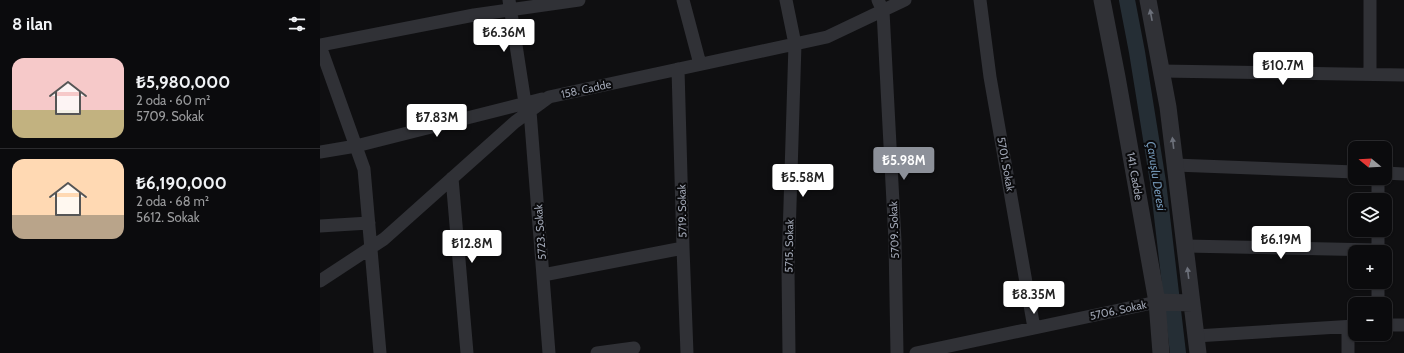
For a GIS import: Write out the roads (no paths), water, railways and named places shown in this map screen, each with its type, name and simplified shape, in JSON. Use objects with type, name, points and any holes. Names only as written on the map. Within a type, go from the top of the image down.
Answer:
[{"type":"street","points":[[380,353],[364,169],[320,45],[474,15],[510,5],[579,0]]},
{"type":"street","points":[[683,0],[700,64]]},
{"type":"street","name":"5715. Sokak","points":[[786,0],[795,44],[788,269],[789,353]]},
{"type":"street","name":"158. Cadde","points":[[320,281],[384,239],[515,122],[527,107],[549,97],[827,37],[880,5],[905,0]]},
{"type":"street","name":"5701. Sokak","points":[[980,0],[990,77],[1034,328]]},
{"type":"street","name":"141. Cadde","points":[[1102,0],[1158,302],[1161,353]]},
{"type":"street","points":[[1148,0],[1168,107],[1198,353]]},
{"type":"street","points":[[1370,0],[1370,74]]},
{"type":"street","name":"5723. Sokak","points":[[510,5],[527,107],[549,353]]},
{"type":"street","name":"5709. Sokak","points":[[880,5],[895,242],[897,353]]},
{"type":"street","name":"5719. Sokak","points":[[678,69],[682,248],[687,353]]},
{"type":"street","points":[[1161,71],[1404,75]]},
{"type":"street","points":[[320,152],[356,146],[527,107]]},
{"type":"street","points":[[1175,165],[1348,172]]},
{"type":"street","points":[[1392,173],[1404,174]]},
{"type":"street","points":[[452,178],[467,353]]},
{"type":"street","points":[[320,226],[369,223]]},
{"type":"street","points":[[1185,246],[1348,250]]},
{"type":"street","points":[[543,275],[682,248]]},
{"type":"street","points":[[1158,302],[1191,303]]},
{"type":"street","name":"5706. Sokak","points":[[916,353],[1158,302]]},
{"type":"street","points":[[1392,325],[1404,325]]},
{"type":"street","points":[[1196,336],[1348,327]]},
{"type":"street","points":[[1348,353],[1349,341]]},
{"type":"street","points":[[597,353],[634,348]]},
{"type":"waterway","name":"Çavuşlu Deresi","points":[[1127,0],[1158,182],[1178,353]]}]
